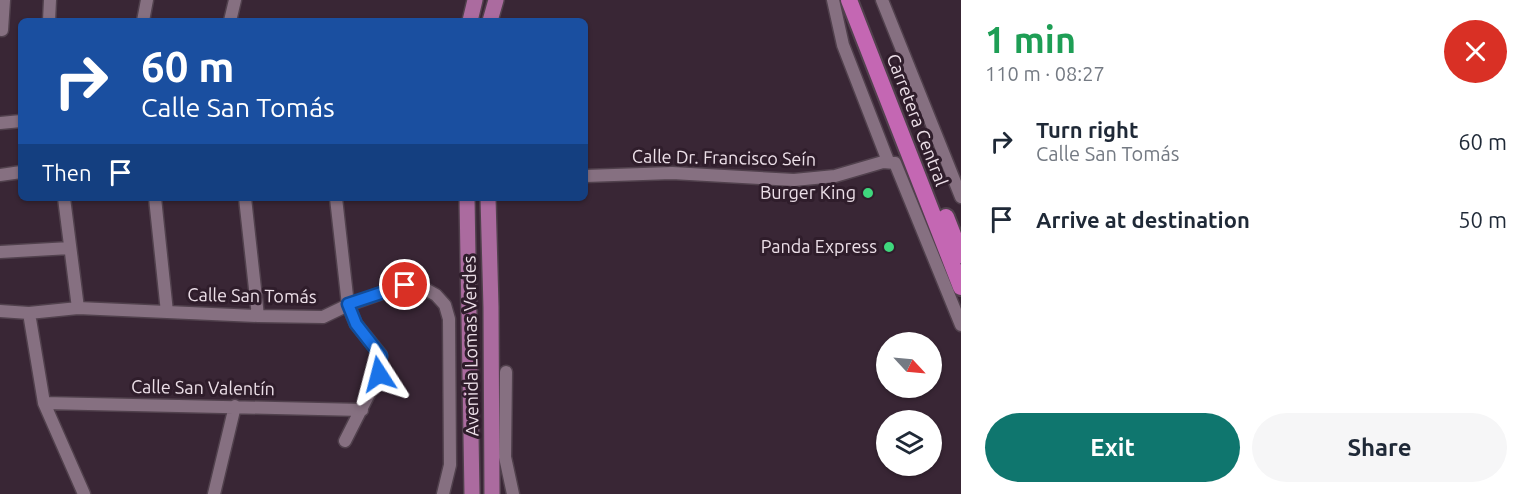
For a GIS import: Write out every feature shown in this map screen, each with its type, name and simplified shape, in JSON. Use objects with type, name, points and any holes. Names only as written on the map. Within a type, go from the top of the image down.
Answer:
[{"type":"highway","name":"Carretera Central","points":[[852,1],[961,255]]},
{"type":"highway","name":"Carretera Central","points":[[852,1],[961,287]]},
{"type":"main road","points":[[471,18],[475,0]]},
{"type":"main road","points":[[491,18],[496,0]]},
{"type":"main road","name":"Avenida Lomas Verdes","points":[[467,201],[472,494]]},
{"type":"main road","name":"Avenida Lomas Verdes","points":[[488,201],[492,494]]},
{"type":"street","points":[[2,30],[4,0]]},
{"type":"street","points":[[49,18],[50,0]]},
{"type":"street","points":[[143,18],[147,0]]},
{"type":"street","points":[[231,18],[235,0]]},
{"type":"street","points":[[833,0],[843,45],[961,325]]},
{"type":"street","points":[[882,0],[957,172],[961,197]]},
{"type":"street","points":[[0,123],[18,121]]},
{"type":"street","name":"Calle Dr. Francisco Seín","points":[[588,176],[672,173],[794,180],[835,176],[892,162]]},
{"type":"street","points":[[0,175],[18,172]]},
{"type":"street","points":[[64,201],[78,308]]},
{"type":"street","points":[[154,201],[167,312]]},
{"type":"street","points":[[245,201],[258,316]]},
{"type":"street","points":[[336,201],[348,304],[356,324],[381,356],[379,374],[345,441]]},
{"type":"street","points":[[0,252],[70,248]]},
{"type":"street","name":"Calle San Tomás","points":[[0,311],[29,312],[78,308],[258,316],[323,316],[348,304],[405,285],[418,285],[427,289],[445,305],[449,319],[450,465],[443,494]]},
{"type":"street","points":[[29,312],[44,403],[84,494]]},
{"type":"street","points":[[506,372],[505,457],[513,494]]},
{"type":"street","name":"Calle San Valentín","points":[[44,403],[362,410]]},
{"type":"street","points":[[214,494],[235,406]]},
{"type":"place","name":"Burger King","points":[[868,193]]},
{"type":"place","name":"Panda Express","points":[[889,247]]},
{"type":"route","points":[[379,374],[381,356],[356,324],[348,304],[405,285]]}]
